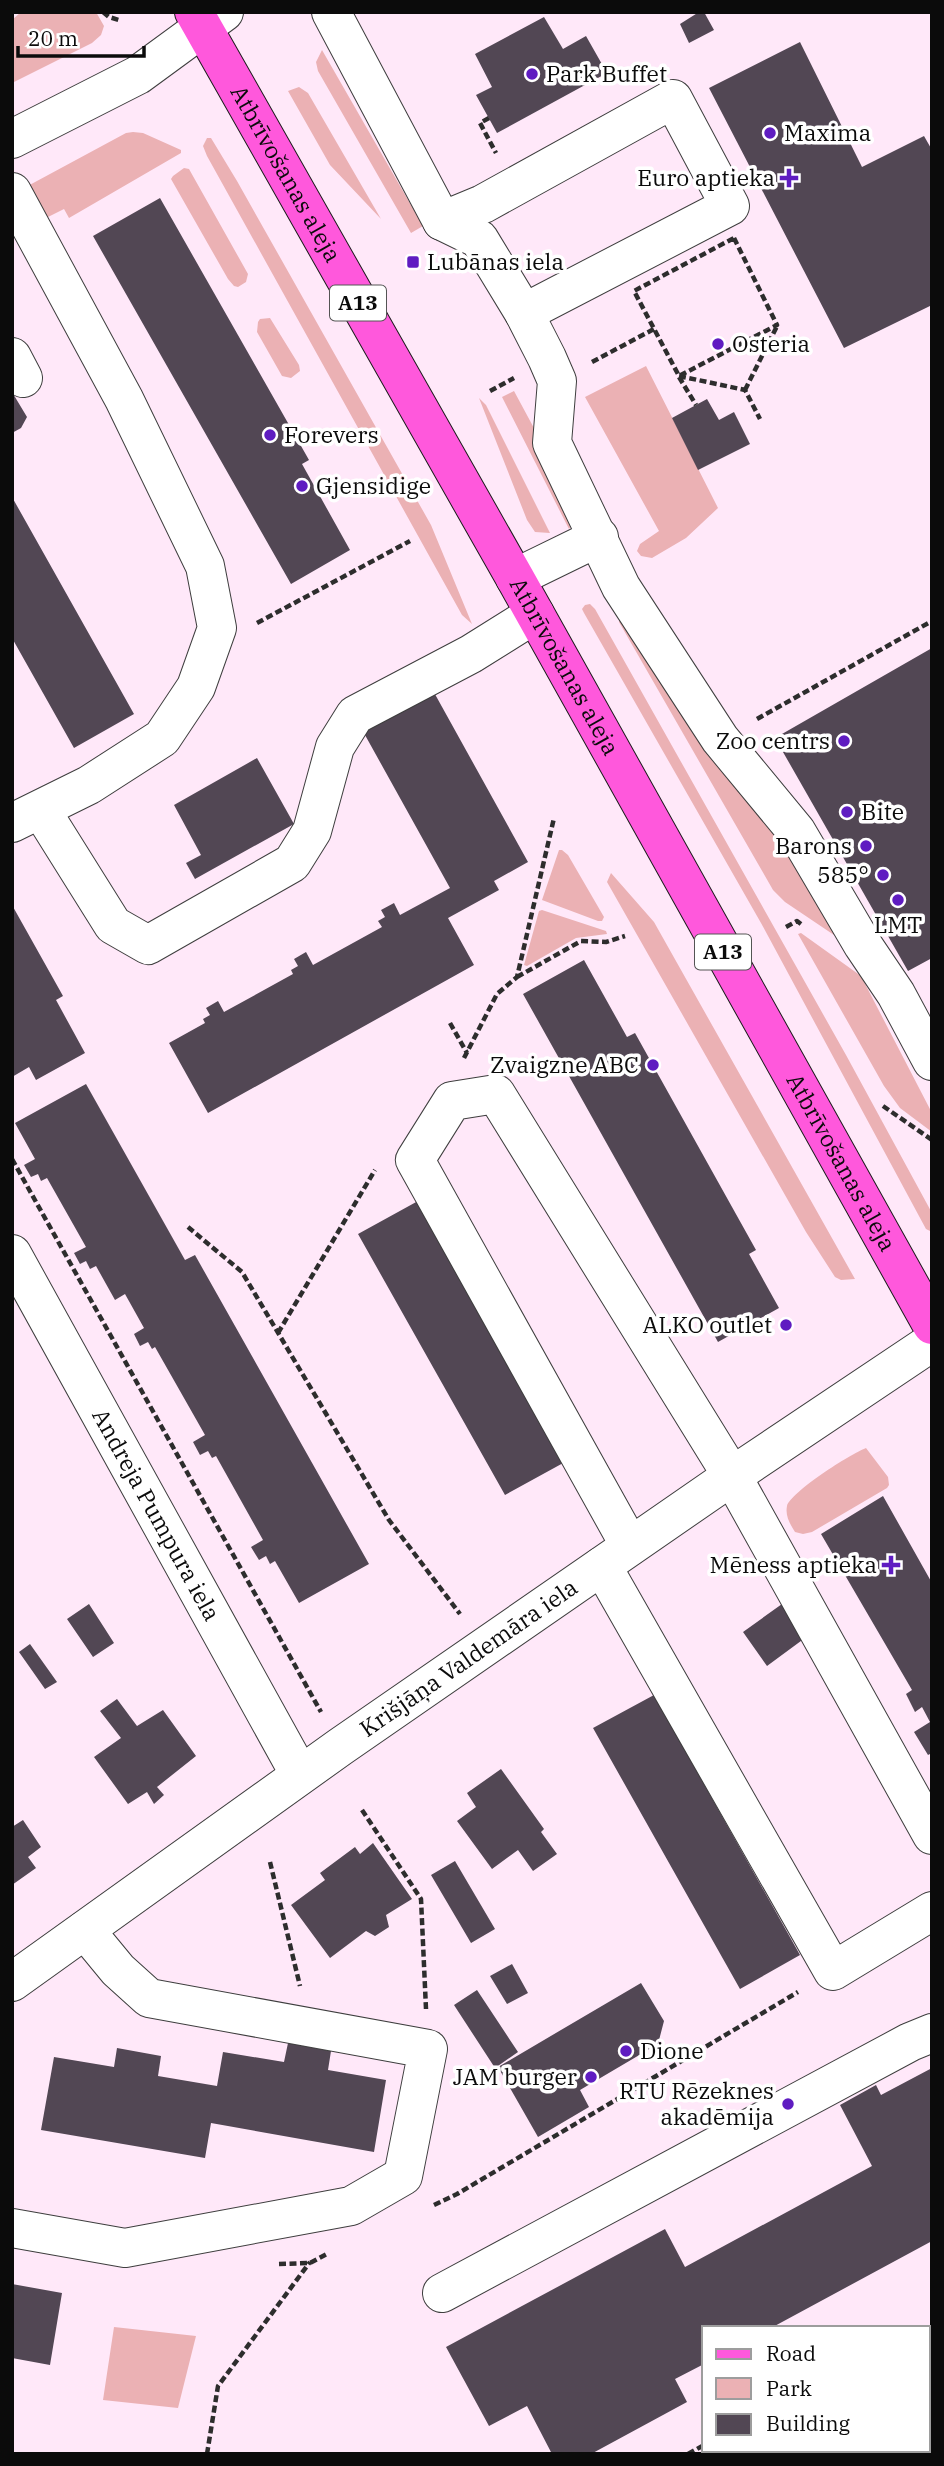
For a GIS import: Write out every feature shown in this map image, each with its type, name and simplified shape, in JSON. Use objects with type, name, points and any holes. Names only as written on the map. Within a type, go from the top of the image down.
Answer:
[{"type":"main road","name":"Atbrīvošanas aleja","points":[[207,18],[514,578],[932,1325]]},
{"type":"street","points":[[331,12],[442,221],[479,239],[524,313],[557,381],[552,443],[621,587],[720,739],[796,831],[863,945],[928,1044]]},
{"type":"street","points":[[12,139],[138,75],[207,18]]},
{"type":"street","points":[[442,221],[483,204],[673,99],[730,206],[524,313]]},
{"type":"street","points":[[12,192],[124,399],[205,566],[217,628],[196,687],[162,738],[89,785],[27,817],[113,925],[148,945],[292,863],[312,831],[335,747],[355,715],[471,654],[535,614]]},
{"type":"street","points":[[514,578],[599,537]]},
{"type":"street","points":[[932,1835],[732,1476],[496,1094],[452,1101],[415,1160],[616,1556],[833,1971],[932,1911]]},
{"type":"street","name":"Andreja Pumpura iela","points":[[12,1254],[300,1775]]},
{"type":"street","name":"Krišjāņa Valdemāra iela","points":[[12,1982],[340,1746],[932,1342]]},
{"type":"street","points":[[12,2228],[125,2248],[351,2206],[403,2176],[428,2049],[149,1998],[118,1970],[85,1930]]},
{"type":"street","points":[[442,2293],[910,2042],[932,2033]]},
{"type":"path","points":[[103,12],[119,20]]},
{"type":"path","points":[[489,118],[480,122],[498,156]]},
{"type":"path","points":[[695,405],[634,291],[734,238],[777,325]]},
{"type":"path","points":[[679,376],[777,325]]},
{"type":"path","points":[[745,390],[777,325]]},
{"type":"path","points":[[557,381],[654,329]]},
{"type":"path","points":[[679,376],[745,390]]},
{"type":"path","points":[[490,391],[505,383]]},
{"type":"path","points":[[745,390],[760,419]]},
{"type":"path","points":[[209,648],[410,541]]},
{"type":"path","points":[[757,719],[932,621]]},
{"type":"path","points":[[517,977],[581,941],[606,942],[625,936]]},
{"type":"path","points":[[883,1105],[932,1140]]},
{"type":"path","points":[[12,1159],[340,1746]]},
{"type":"path","points":[[188,1227],[242,1272],[389,1520],[467,1623]]},
{"type":"path","points":[[362,1810],[421,1899],[428,2049]]},
{"type":"path","points":[[270,1862],[311,2027]]},
{"type":"path","points":[[433,2205],[457,2194],[833,1971]]},
{"type":"path","points":[[207,2454],[218,2386],[351,2206]]},
{"type":"path","points":[[310,2263],[334,2251]]},
{"type":"green space","points":[[21,12],[96,12],[104,26],[101,35],[92,43],[12,83],[12,20]]},
{"type":"green space","points":[[322,50],[423,226],[411,233],[318,71],[316,62]]},
{"type":"green space","points":[[299,87],[308,93],[381,219],[330,165],[288,91]]},
{"type":"green space","points":[[126,133],[143,133],[181,150],[181,153],[69,218],[64,209],[42,220],[24,188]]},
{"type":"green space","points":[[207,138],[211,138],[237,181],[431,525],[472,624],[462,615],[207,156],[203,146]]},
{"type":"green space","points":[[184,168],[189,169],[248,274],[246,282],[238,287],[228,279],[171,179]]},
{"type":"green space","points":[[270,318],[299,365],[300,371],[291,378],[282,376],[257,332],[260,319]]},
{"type":"green space","points":[[646,366],[718,508],[686,538],[652,558],[641,556],[637,551],[640,544],[659,531],[585,397]]},
{"type":"green space","points":[[514,391],[570,495],[573,523],[569,529],[502,397]]},
{"type":"green space","points":[[479,398],[486,405],[550,533],[535,532],[527,520]]},
{"type":"green space","points":[[590,604],[846,1055],[932,1213],[932,1232],[926,1229],[761,923],[584,613],[582,609]]},
{"type":"green space","points":[[621,615],[779,834],[838,932],[834,935],[785,902],[773,890],[619,622]]},
{"type":"green space","points":[[559,850],[568,855],[604,917],[602,921],[542,900]]},
{"type":"green space","points":[[611,873],[654,922],[855,1279],[841,1280],[835,1277],[806,1232],[607,882]]},
{"type":"green space","points":[[539,911],[606,931],[607,934],[576,938],[527,966],[524,965]]},
{"type":"green space","points":[[801,933],[861,976],[932,1113],[932,1132],[900,1108],[884,1086],[798,934]]},
{"type":"green space","points":[[866,1448],[888,1477],[887,1488],[812,1532],[795,1532],[787,1513],[791,1500],[822,1474]]},
{"type":"green space","points":[[114,2327],[196,2336],[178,2408],[103,2400]]},
{"type":"building","points":[[699,12],[704,12],[714,30],[689,43],[680,24]]},
{"type":"building","points":[[544,17],[563,49],[586,36],[607,73],[497,133],[476,95],[492,87],[475,54]]},
{"type":"building","points":[[800,42],[862,167],[924,136],[932,150],[932,305],[844,348],[709,88]]},
{"type":"building","points":[[160,198],[309,460],[302,464],[350,550],[291,584],[93,236]]},
{"type":"building","points":[[12,392],[27,417],[21,428],[12,433]]},
{"type":"building","points":[[707,399],[719,420],[734,412],[750,444],[698,470],[672,418]]},
{"type":"building","points":[[12,497],[134,714],[74,748],[12,638]]},
{"type":"building","points":[[932,648],[932,958],[908,971],[775,738]]},
{"type":"building","points":[[431,687],[528,862],[494,881],[499,890],[448,918],[474,965],[208,1113],[169,1043],[205,1023],[203,1019],[210,1015],[206,1008],[218,1001],[224,1012],[293,974],[291,970],[298,966],[294,959],[306,952],[313,965],[382,927],[378,921],[385,917],[381,910],[394,903],[400,915],[450,888],[360,726]]},
{"type":"building","points":[[257,758],[294,824],[195,879],[186,863],[201,855],[174,805]]},
{"type":"building","points":[[12,905],[63,996],[56,1000],[85,1053],[36,1080],[29,1067],[12,1077]]},
{"type":"building","points":[[584,960],[627,1037],[635,1033],[756,1250],[749,1254],[779,1308],[718,1342],[523,994]]},
{"type":"building","points":[[86,1084],[185,1260],[195,1255],[369,1564],[299,1603],[275,1561],[270,1564],[266,1556],[259,1560],[251,1547],[263,1540],[216,1456],[212,1458],[208,1451],[200,1455],[193,1442],[205,1435],[155,1347],[152,1349],[148,1342],[140,1346],[134,1334],[144,1328],[125,1294],[115,1300],[96,1266],[90,1269],[86,1261],[80,1264],[74,1253],[86,1247],[47,1178],[41,1181],[38,1174],[31,1177],[24,1165],[35,1159],[15,1123]]},
{"type":"building","points":[[418,1201],[565,1462],[505,1495],[358,1234]]},
{"type":"building","points":[[883,1496],[932,1583],[932,1753],[928,1755],[914,1732],[930,1722],[922,1707],[915,1712],[906,1694],[912,1690],[821,1534]]},
{"type":"building","points":[[89,1604],[114,1643],[93,1657],[67,1619]]},
{"type":"building","points":[[782,1604],[805,1638],[767,1666],[743,1632]]},
{"type":"building","points":[[30,1644],[57,1682],[45,1689],[19,1652]]},
{"type":"building","points":[[654,1695],[800,1955],[740,1989],[593,1728]]},
{"type":"building","points":[[117,1699],[137,1726],[163,1710],[196,1756],[157,1787],[164,1795],[154,1804],[147,1792],[128,1804],[94,1757],[121,1738],[100,1711]]},
{"type":"building","points":[[501,1769],[544,1829],[541,1832],[557,1854],[533,1871],[518,1850],[492,1869],[457,1821],[476,1807],[467,1793]]},
{"type":"building","points":[[23,1820],[41,1847],[28,1857],[36,1868],[12,1885],[12,1827]]},
{"type":"building","points":[[373,1843],[412,1899],[386,1915],[389,1927],[375,1936],[366,1931],[330,1958],[291,1905],[325,1880],[320,1873],[355,1847],[360,1854]]},
{"type":"building","points":[[455,1861],[495,1929],[471,1943],[431,1875]]},
{"type":"building","points":[[512,1964],[528,1993],[507,2004],[490,1976]]},
{"type":"building","points":[[641,1983],[664,2021],[658,2044],[580,2090],[589,2107],[538,2137],[498,2067]]},
{"type":"building","points":[[477,1990],[518,2052],[495,2068],[454,2005]]},
{"type":"building","points":[[288,2043],[331,2051],[328,2070],[386,2080],[374,2152],[211,2123],[205,2158],[41,2130],[54,2057],[114,2067],[117,2048],[161,2056],[158,2076],[217,2086],[223,2052],[284,2062]]},
{"type":"building","points":[[932,2068],[932,2241],[775,2326],[702,2326],[702,2365],[675,2379],[687,2402],[591,2454],[552,2454],[527,2406],[489,2426],[446,2347],[665,2229],[685,2267],[872,2166],[840,2105],[876,2085],[881,2095]]},
{"type":"building","points":[[12,2284],[62,2293],[50,2365],[12,2358]]},
{"type":"place","name":"Park Buffet","points":[[532,74]]},
{"type":"place","name":"Maxima","points":[[770,133]]},
{"type":"place","name":"Euro aptieka","points":[[789,178]]},
{"type":"place","name":"Lubānas iela","points":[[413,262]]},
{"type":"place","name":"Osteria","points":[[718,344]]},
{"type":"place","name":"Forevers","points":[[270,435]]},
{"type":"place","name":"Gjensidige","points":[[302,486]]},
{"type":"place","name":"Zoo centrs","points":[[844,741]]},
{"type":"place","name":"Bite","points":[[847,812]]},
{"type":"place","name":"Barons","points":[[866,846]]},
{"type":"place","name":"585°","points":[[883,875]]},
{"type":"place","name":"LMT","points":[[898,900]]},
{"type":"place","name":"Zvaigzne ABC","points":[[653,1065]]},
{"type":"place","name":"ALKO outlet","points":[[786,1325]]},
{"type":"place","name":"Mēness aptieka","points":[[891,1565]]},
{"type":"place","name":"Dione","points":[[626,2051]]},
{"type":"place","name":"JAM burger","points":[[591,2077]]},
{"type":"place","name":"RTU Rēzeknes akadēmija","points":[[788,2104]]}]
